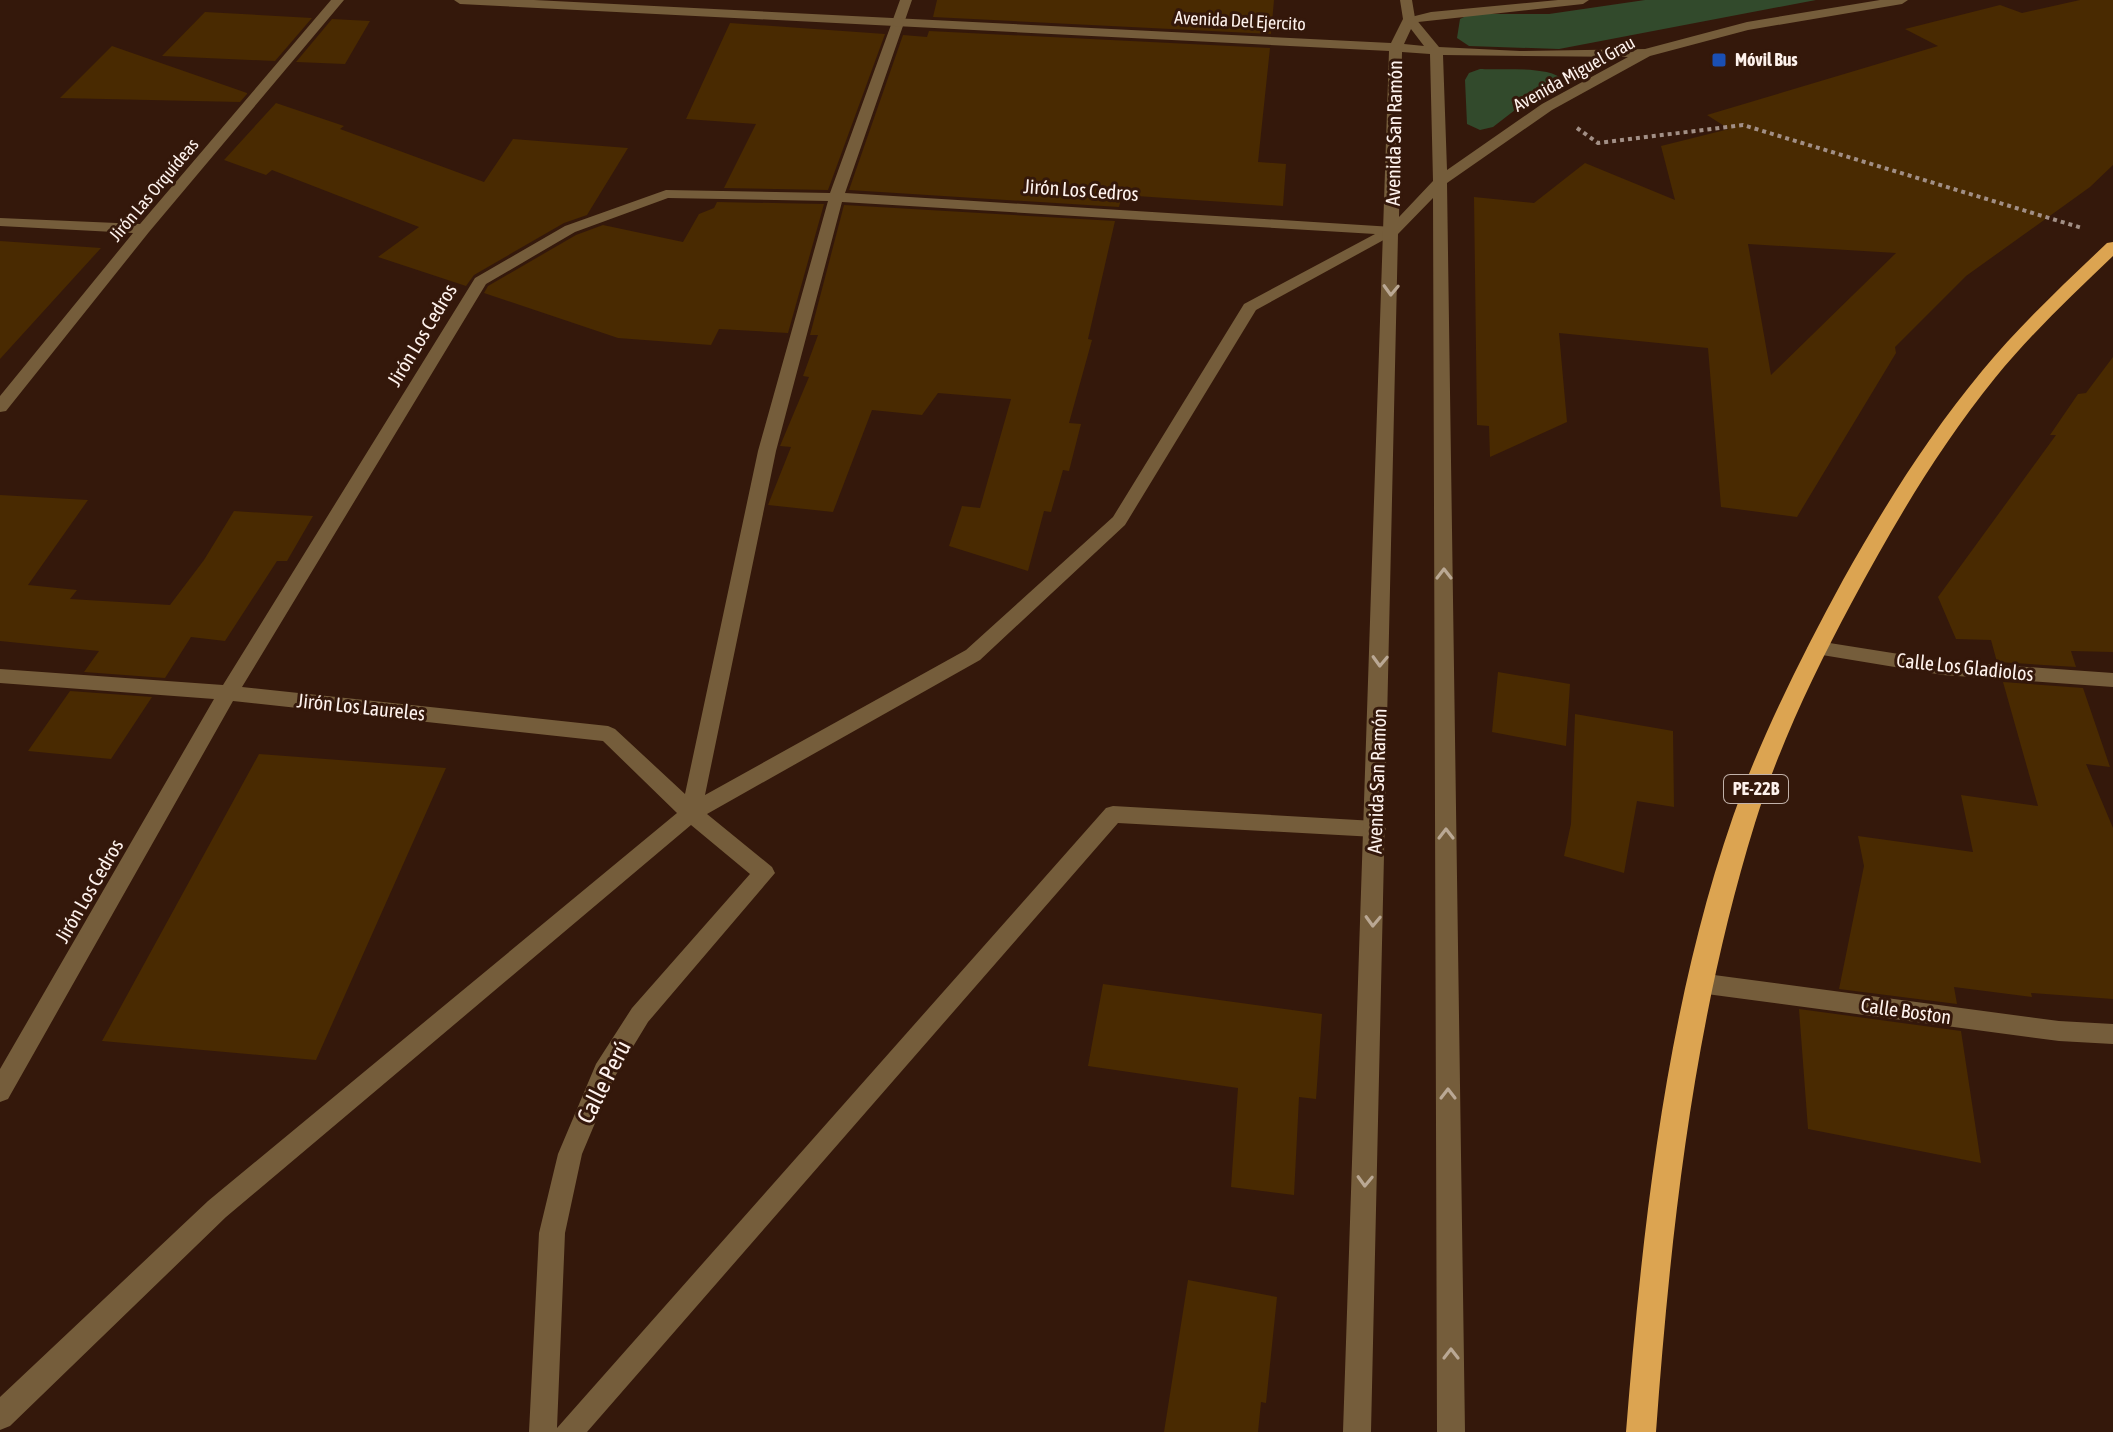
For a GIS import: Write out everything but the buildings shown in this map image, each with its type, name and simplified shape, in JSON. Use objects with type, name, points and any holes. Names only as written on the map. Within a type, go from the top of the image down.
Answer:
[{"type":"highway","name":"PE-22B","points":[[1641,1432],[1663,1204],[1682,1071],[1699,983],[1744,821],[1784,717],[1882,527],[1937,444],[1988,375],[2048,309],[2113,247]]},
{"type":"street","name":"Jirón Las Orquídeas","points":[[0,407],[144,229],[338,0]]},
{"type":"street","name":"Avenida Del Ejercito","points":[[460,0],[1396,47],[1436,52],[1526,56],[1645,53]]},
{"type":"street","points":[[691,813],[767,451],[836,197],[906,0]]},
{"type":"street","points":[[1408,9],[1545,7],[1583,0]]},
{"type":"street","name":"Avenida Miguel Grau","points":[[0,1416],[217,1209],[691,813],[973,655],[1119,521],[1250,307],[1393,231],[1440,182],[1547,107],[1645,53],[1747,26],[1902,0]]},
{"type":"street","name":"Avenida San Ramón","points":[[1357,1432],[1396,47],[1408,9]]},
{"type":"street","name":"Avenida San Ramón","points":[[1408,9],[1436,52],[1440,182],[1451,1432]]},
{"type":"street","name":"Jirón Los Cedros","points":[[0,1091],[228,693],[480,281],[570,229],[666,194],[836,197],[1393,231]]},
{"type":"street","points":[[0,222],[144,229]]},
{"type":"street","name":"Calle Los Gladiolos","points":[[1817,648],[1943,668],[2113,680]]},
{"type":"street","name":"Jirón Los Laureles","points":[[0,676],[228,693],[608,734],[691,813]]},
{"type":"street","name":"Calle Perú","points":[[543,1432],[552,1233],[570,1154],[604,1072],[640,1015],[764,873],[691,813]]},
{"type":"street","points":[[569,1432],[1113,814],[1375,829]]},
{"type":"street","name":"Calle Boston","points":[[1699,983],[2059,1031],[2113,1034]]},
{"type":"path","points":[[1547,107],[1598,143],[1743,125],[2083,229]]},
{"type":"green space","points":[[1645,0],[1816,0],[1559,49],[1469,46],[1457,38],[1460,19],[1470,14],[1549,14]]},
{"type":"green space","points":[[1480,69],[1536,70],[1562,79],[1493,127],[1480,130],[1467,124],[1465,80],[1469,73]]},
{"type":"place","name":"Móvil Bus","points":[[1719,60]]}]
